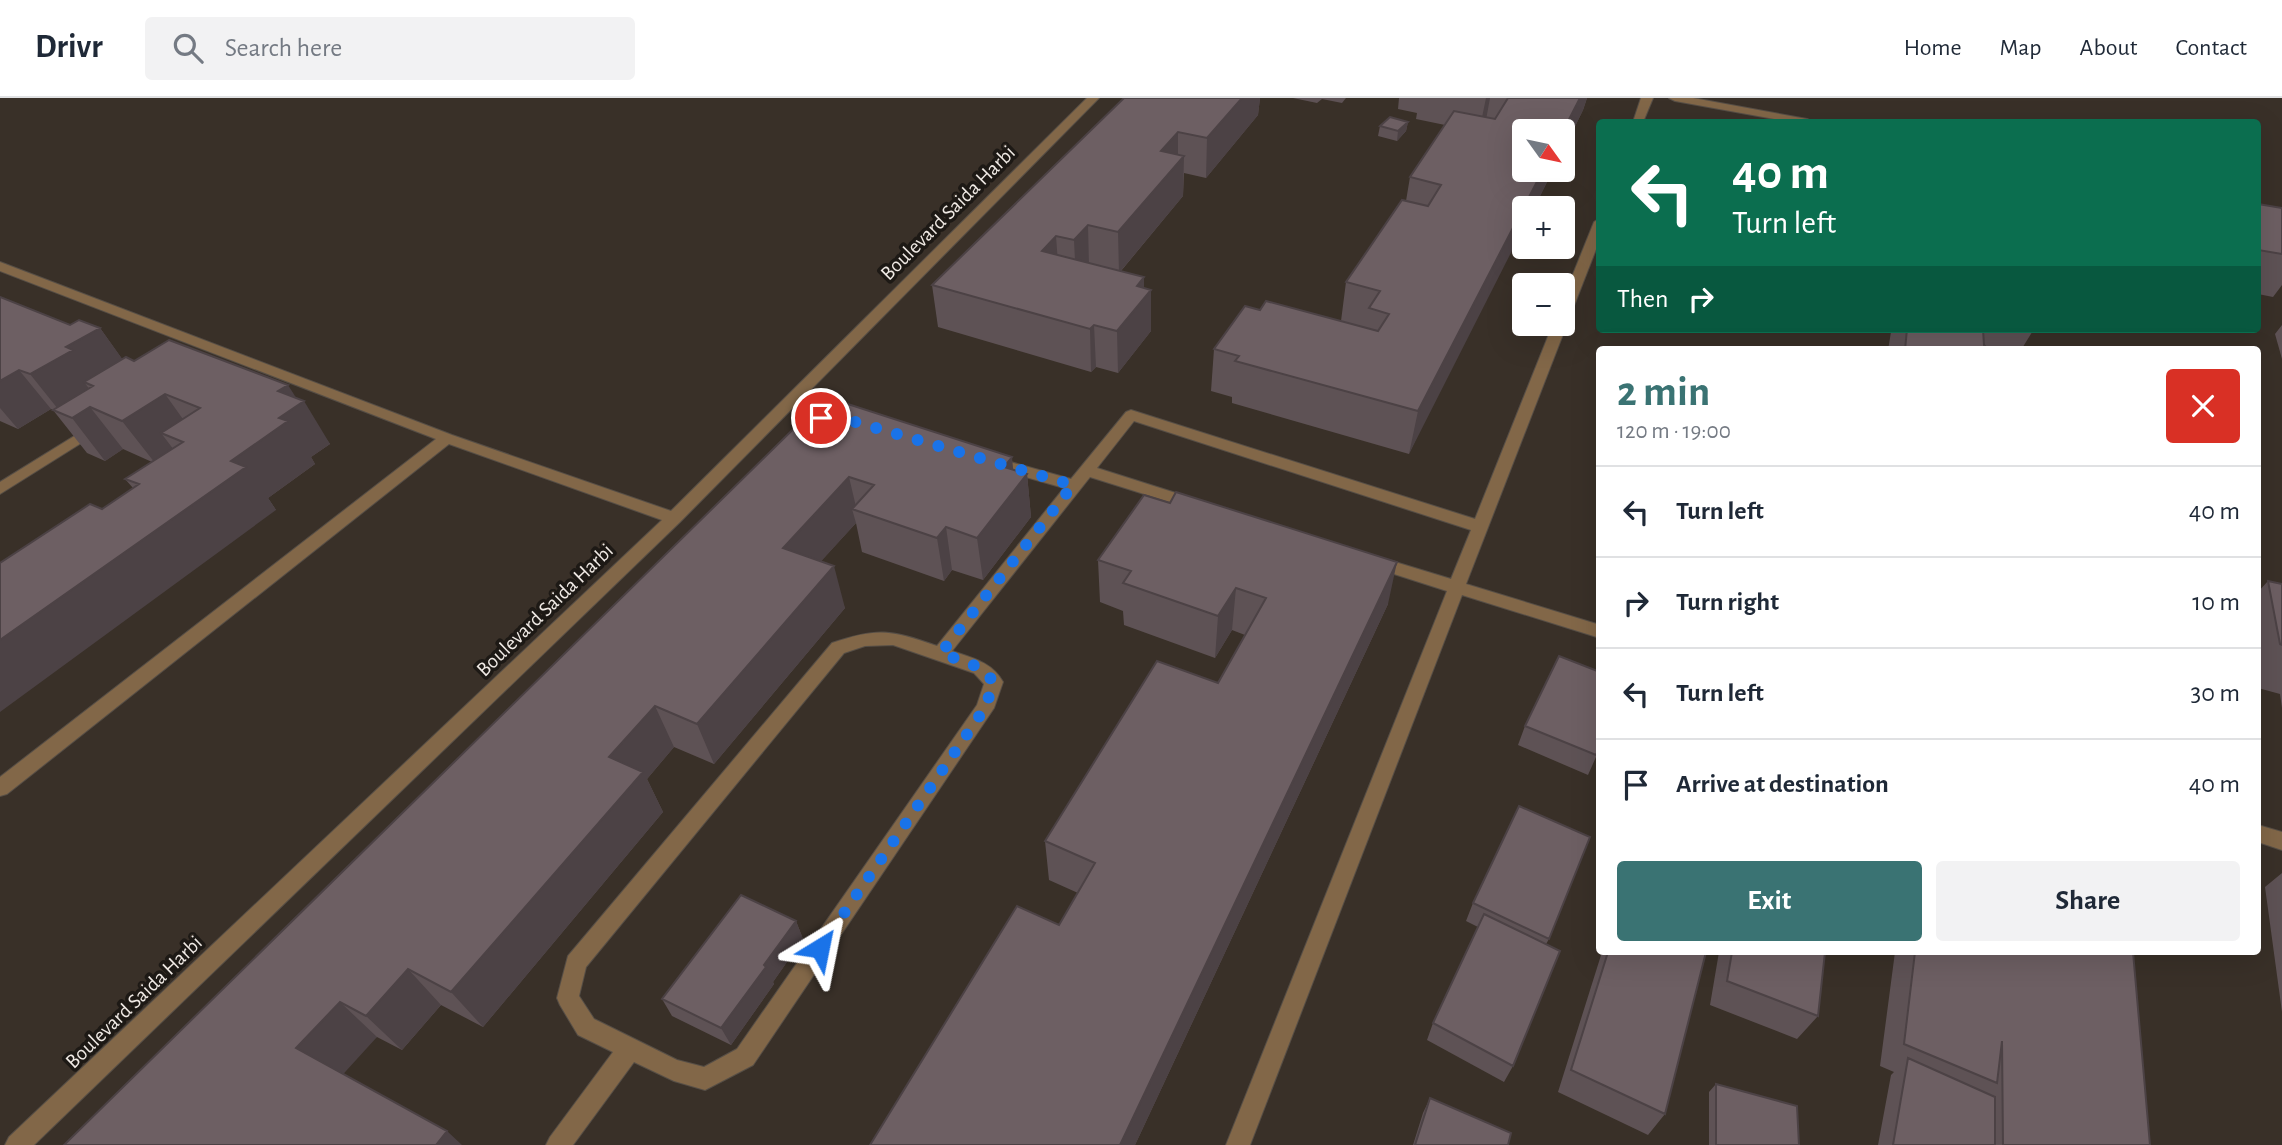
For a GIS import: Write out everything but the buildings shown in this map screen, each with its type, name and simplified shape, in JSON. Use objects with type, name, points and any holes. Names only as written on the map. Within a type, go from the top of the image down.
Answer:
[{"type":"street","name":"Boulevard Saida Harbi","points":[[17,1145],[674,518],[1093,98]]},
{"type":"street","points":[[1639,119],[1647,98]]},
{"type":"street","points":[[1675,98],[1790,119]]},
{"type":"street","points":[[1575,286],[1596,232]]},
{"type":"street","points":[[0,265],[447,438],[674,518]]},
{"type":"street","points":[[0,279],[15,271]]},
{"type":"street","points":[[1238,1145],[1555,336]]},
{"type":"street","points":[[199,363],[222,349]]},
{"type":"street","points":[[941,653],[1131,415],[1481,527]]},
{"type":"street","points":[[1,487],[107,421]]},
{"type":"street","points":[[0,788],[447,438]]},
{"type":"street","points":[[970,455],[1205,508]]},
{"type":"street","points":[[1351,554],[1596,631]]},
{"type":"street","points":[[894,638],[941,653],[981,668],[994,682],[985,708],[745,1057],[705,1079],[674,1070],[586,1027],[568,998],[576,963],[838,648],[864,639],[894,638]]},
{"type":"street","points":[[2261,835],[2282,841]]},
{"type":"street","points":[[558,1145],[630,1048]]},
{"type":"route","points":[[820,948],[985,708],[994,682],[981,668],[941,653],[1073,485],[845,419],[821,418]]}]
